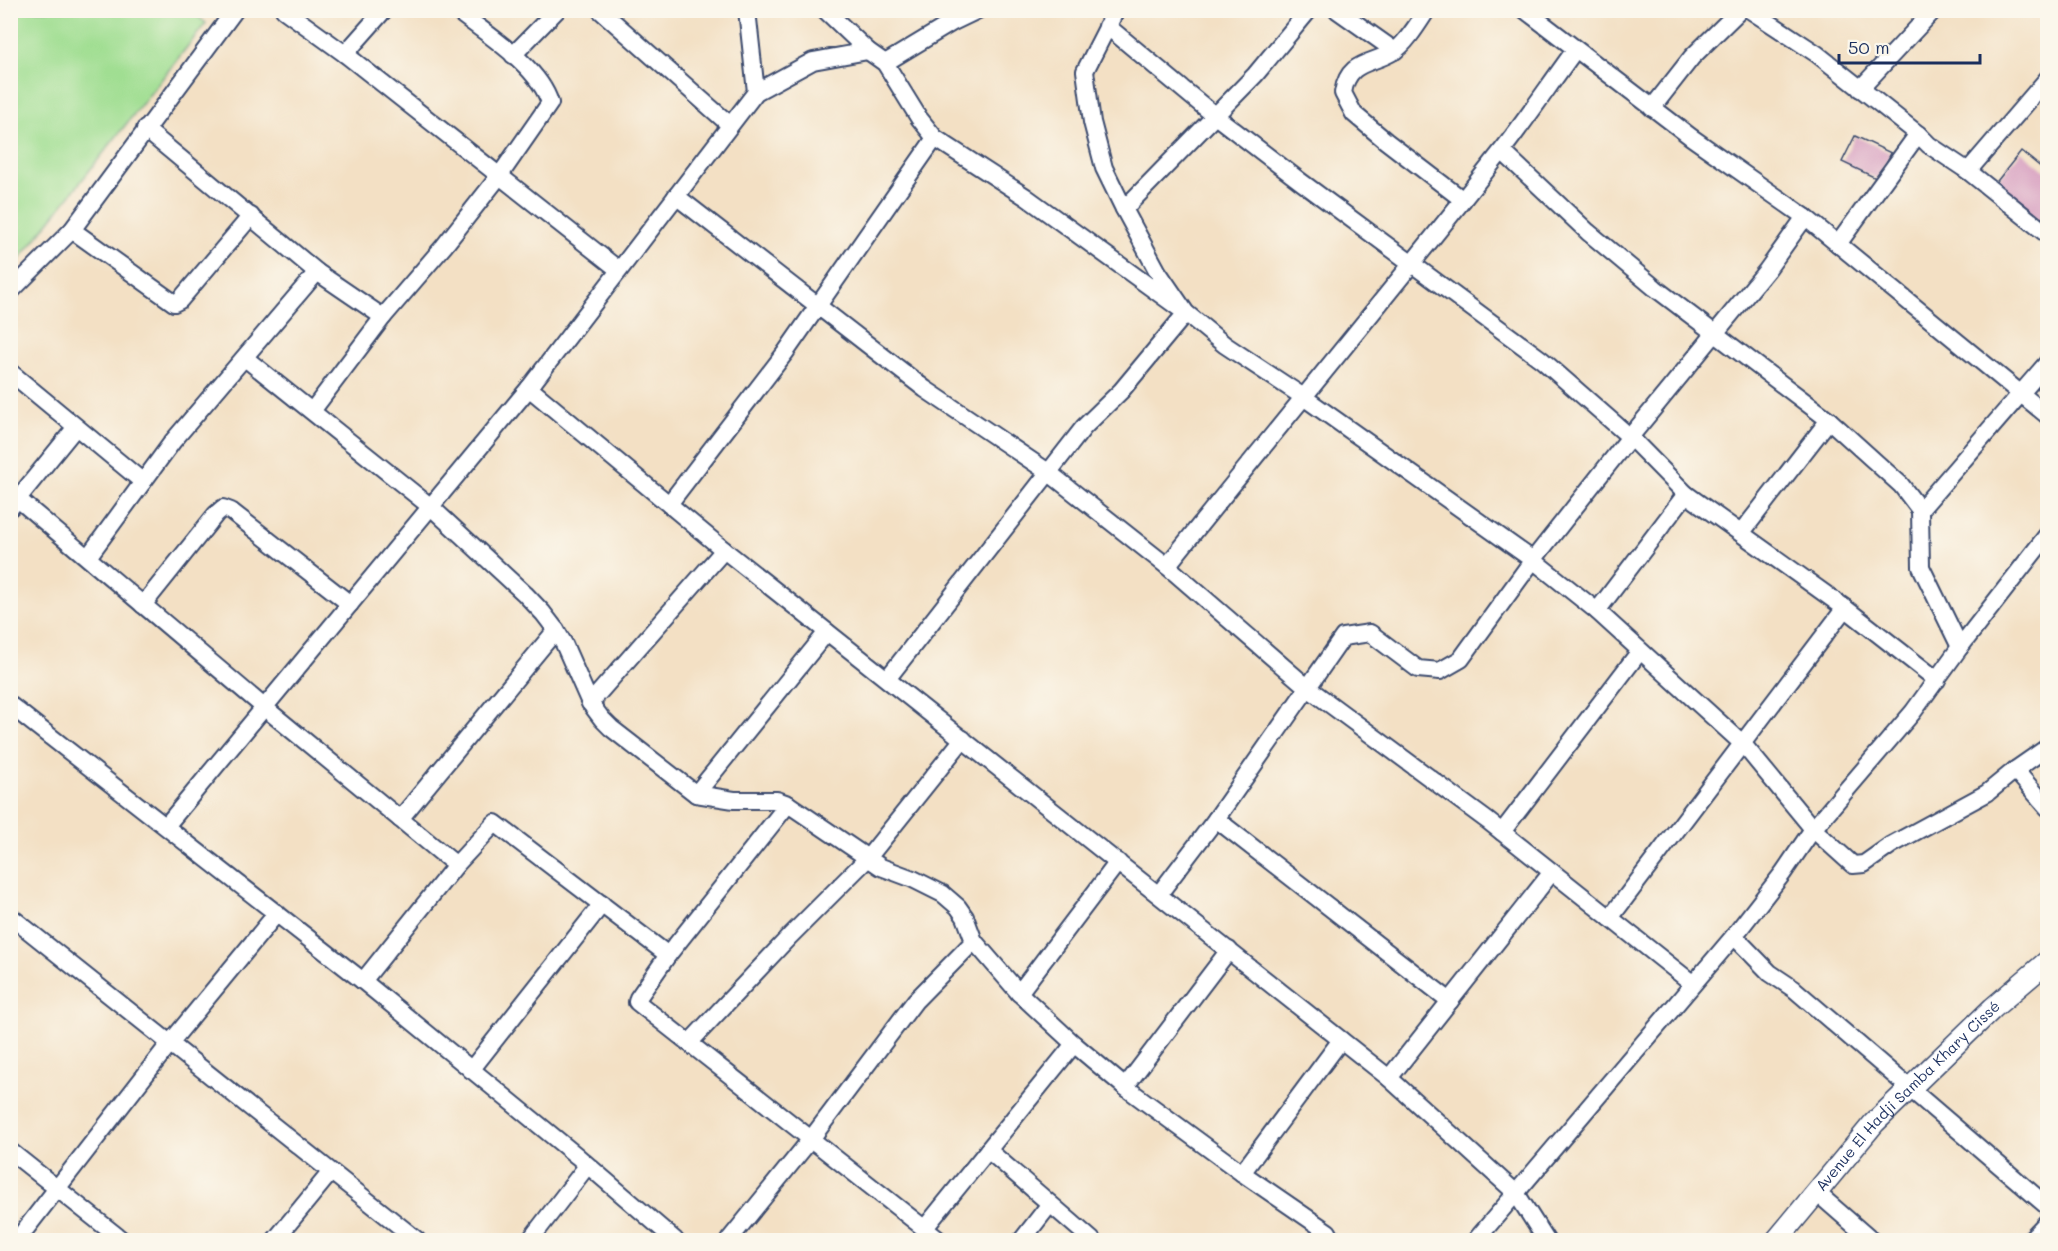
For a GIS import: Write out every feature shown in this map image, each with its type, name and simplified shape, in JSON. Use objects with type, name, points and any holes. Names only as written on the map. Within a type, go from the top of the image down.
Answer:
[{"type":"street","points":[[10,292],[72,230],[235,10]]},
{"type":"street","points":[[284,10],[345,54],[619,270]]},
{"type":"street","points":[[345,54],[384,10]]},
{"type":"street","points":[[312,411],[383,317],[444,246],[500,175],[550,103],[547,92],[537,77],[456,10]]},
{"type":"street","points":[[513,55],[557,10]]},
{"type":"street","points":[[600,10],[730,125]]},
{"type":"street","points":[[747,10],[756,92]]},
{"type":"street","points":[[825,10],[868,51],[885,63],[919,118],[935,138],[1026,197],[1225,345],[1302,396],[1533,560],[1597,611],[1743,744],[1813,829],[1854,865],[1864,864],[1891,844],[1987,793],[2048,747]]},
{"type":"street","points":[[885,63],[955,16],[978,10]]},
{"type":"street","points":[[1116,10],[1085,71],[1092,122],[1104,168],[1124,209],[1158,272],[1186,314]]},
{"type":"street","points":[[1124,209],[1255,75],[1309,10]]},
{"type":"street","points":[[1337,10],[1395,51]]},
{"type":"street","points":[[1427,10],[1395,51],[1365,62],[1357,68],[1346,81],[1343,93],[1354,114],[1463,200]]},
{"type":"street","points":[[1525,10],[1691,137],[1805,217],[2048,416]]},
{"type":"street","points":[[1652,108],[1692,57],[1740,10]]},
{"type":"street","points":[[1750,10],[1817,54],[1929,145],[1968,171],[2048,235]]},
{"type":"street","points":[[1860,89],[1934,10]]},
{"type":"street","points":[[1107,26],[1214,115],[1542,360],[1630,437],[1686,494],[1845,608],[1937,680]]},
{"type":"street","points":[[1167,566],[1502,151],[1575,50]]},
{"type":"street","points":[[166,826],[529,388],[756,92],[813,61],[868,51]]},
{"type":"street","points":[[1968,171],[2048,78]]},
{"type":"street","points":[[145,129],[317,272],[383,317]]},
{"type":"street","points":[[1838,244],[1918,134]]},
{"type":"street","points":[[669,504],[785,353],[935,138]]},
{"type":"street","points":[[1502,151],[1588,232],[1713,334],[1829,420],[1901,485],[1920,510],[1921,567],[1960,647]]},
{"type":"street","points":[[676,196],[925,389],[1048,472],[1167,566],[1308,688],[1502,832],[1692,983]]},
{"type":"street","points":[[72,230],[174,303],[180,300],[251,216]]},
{"type":"street","points":[[1159,894],[1216,819],[1343,637],[1370,633],[1418,669],[1440,671],[1461,659],[1533,560],[1713,334],[1767,270],[1805,217]]},
{"type":"street","points":[[88,557],[173,441],[317,272]]},
{"type":"street","points":[[887,679],[1084,427],[1121,391],[1186,314]]},
{"type":"street","points":[[244,358],[431,507],[525,594],[543,613],[564,644],[590,703],[611,728],[696,794],[734,800],[777,800],[788,804],[891,872],[913,879],[943,894],[958,907],[965,917],[974,941],[1019,993],[1074,1044],[1125,1087],[1242,1173],[1328,1232],[1332,1240]]},
{"type":"street","points":[[1920,510],[2048,362]]},
{"type":"street","points":[[10,372],[143,482]]},
{"type":"street","points":[[529,388],[724,550],[1389,1078],[1516,1193],[1546,1240]]},
{"type":"street","points":[[1742,532],[1829,420]]},
{"type":"street","points":[[76,427],[14,503],[88,557],[265,708],[456,865]]},
{"type":"street","points":[[1597,611],[1686,494]]},
{"type":"street","points":[[143,604],[223,508],[231,511],[350,604]]},
{"type":"street","points":[[1476,1240],[1734,936],[1783,873],[1813,829],[1913,712],[1960,647],[2048,534]]},
{"type":"street","points":[[590,703],[724,550]]},
{"type":"street","points":[[1610,918],[1845,608]]},
{"type":"street","points":[[400,819],[555,630]]},
{"type":"street","points":[[696,794],[827,632]]},
{"type":"street","points":[[1502,832],[1640,651]]},
{"type":"street","points":[[10,705],[363,981],[675,1240]]},
{"type":"street","points":[[689,1043],[867,858],[963,739]]},
{"type":"street","points":[[2015,770],[2048,808]]},
{"type":"street","points":[[788,804],[668,956],[638,998],[638,1002],[939,1240]]},
{"type":"street","points":[[1216,819],[1450,1001]]},
{"type":"street","points":[[363,981],[456,865],[492,824],[496,823],[668,956]]},
{"type":"street","points":[[1019,993],[1118,862]]},
{"type":"street","points":[[1389,1078],[1552,872]]},
{"type":"street","points":[[471,1070],[602,904]]},
{"type":"street","points":[[18,1240],[170,1043],[277,913]]},
{"type":"street","points":[[10,916],[417,1240]]},
{"type":"street","points":[[1734,936],[1770,973],[1794,989],[2048,1207]]},
{"type":"street","points":[[729,1240],[811,1139],[915,1001],[974,941]]},
{"type":"street","points":[[1125,1087],[1229,950]]},
{"type":"street","name":"Avenue El Hadji Samba Khary Cissé","points":[[1777,1240],[1874,1123],[1993,1008],[2048,961]]},
{"type":"street","points":[[1242,1173],[1341,1040]]},
{"type":"street","points":[[924,1228],[1074,1044]]},
{"type":"street","points":[[988,1150],[1092,1240]]},
{"type":"street","points":[[10,1151],[123,1240]]},
{"type":"street","points":[[530,1240],[588,1166]]},
{"type":"street","points":[[275,1240],[330,1173]]},
{"type":"street","points":[[1816,1192],[1871,1240]]},
{"type":"street","points":[[1022,1240],[1050,1204]]},
{"type":"street","points":[[2030,1240],[2048,1221]]},
{"type":"green space","points":[[11,10],[191,11],[206,23],[11,270]]},
{"type":"building","points":[[1855,136],[1891,153],[1878,179],[1842,162]]},
{"type":"building","points":[[2021,151],[2048,173],[2048,211],[2039,222],[1994,185]]}]
